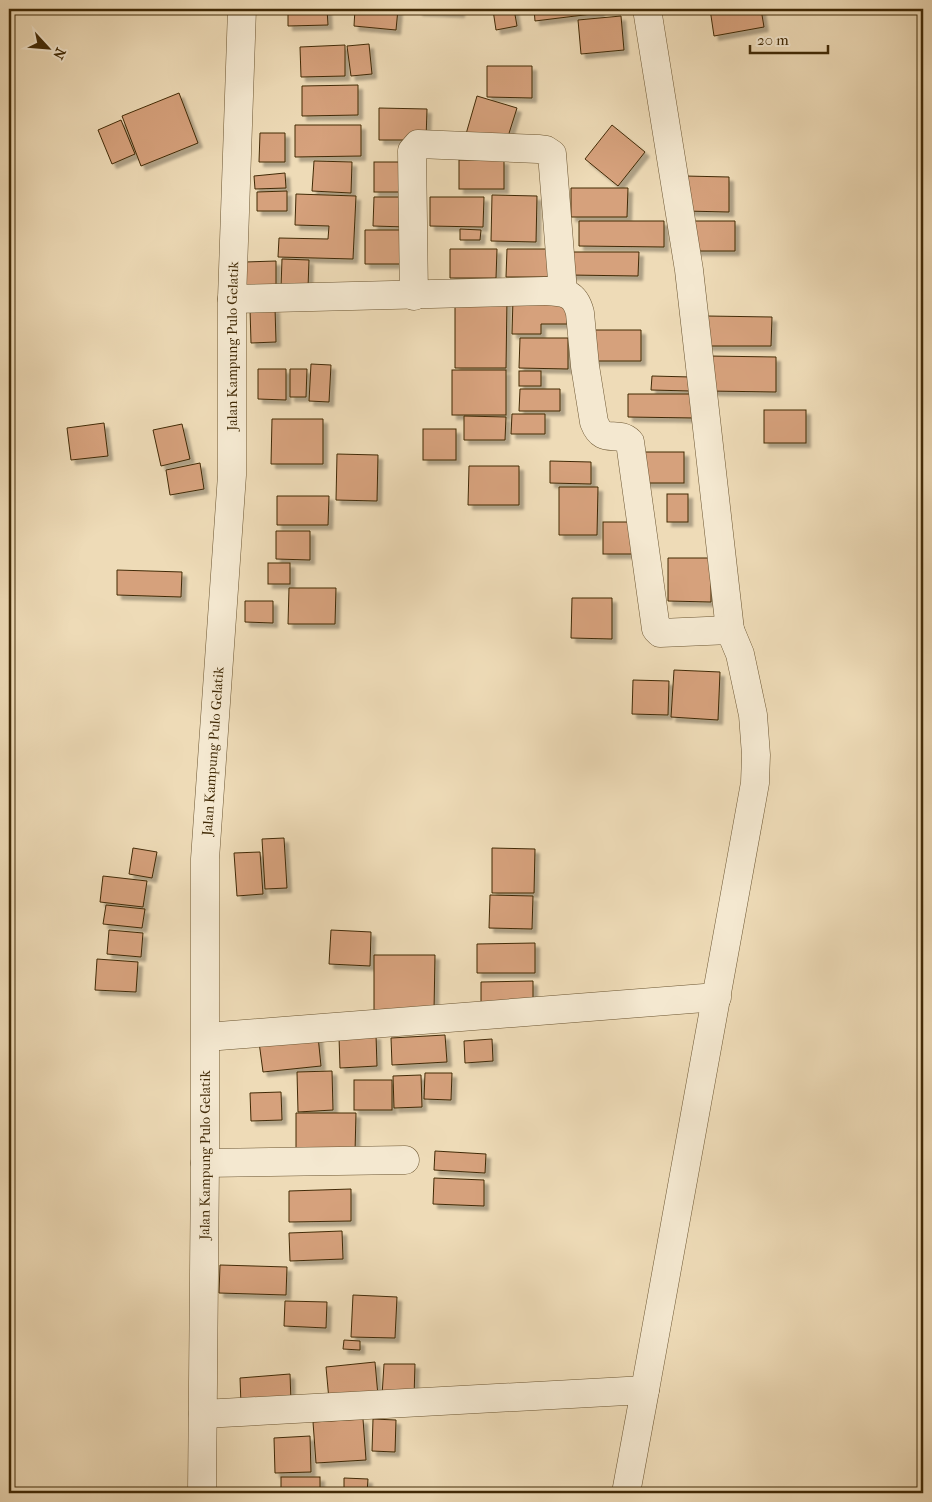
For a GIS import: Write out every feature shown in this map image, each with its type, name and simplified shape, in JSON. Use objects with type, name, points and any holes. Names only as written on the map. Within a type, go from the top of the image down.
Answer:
[{"type":"street","name":"Jalan Kampung Pulo Gelatik","points":[[202,1493],[206,860],[232,475],[232,299],[242,9]]},
{"type":"street","points":[[626,1493],[755,783],[756,755],[753,715],[740,654],[730,630],[689,270],[647,9]]},
{"type":"street","points":[[414,296],[412,151],[418,144],[538,149],[546,150],[552,154],[563,292]]},
{"type":"street","points":[[232,299],[563,292],[574,299],[578,304],[591,403],[597,431],[603,436],[623,438],[630,442],[656,629],[660,633],[730,630]]},
{"type":"street","points":[[206,1037],[717,998]]},
{"type":"street","points":[[205,1163],[405,1160]]},
{"type":"street","points":[[203,1414],[645,1390]]},
{"type":"building","points":[[288,9],[327,9],[328,25],[288,26]]},
{"type":"building","points":[[355,9],[398,9],[396,30],[354,26]]},
{"type":"building","points":[[418,9],[460,9],[460,13],[418,11]]},
{"type":"building","points":[[514,9],[517,26],[496,30],[493,10]]},
{"type":"building","points":[[534,9],[600,9],[600,13],[535,21]]},
{"type":"building","points":[[710,9],[761,9],[764,27],[714,36]]},
{"type":"building","points":[[621,16],[624,50],[581,54],[578,20]]},
{"type":"building","points":[[369,44],[372,74],[351,76],[347,46]]},
{"type":"building","points":[[345,45],[345,76],[301,77],[300,47]]},
{"type":"building","points":[[487,66],[532,66],[532,98],[487,97]]},
{"type":"building","points":[[358,85],[358,115],[302,116],[302,86]]},
{"type":"building","points":[[179,93],[198,143],[141,166],[122,116]]},
{"type":"building","points":[[477,96],[517,108],[505,146],[466,134]]},
{"type":"building","points":[[379,108],[427,109],[426,140],[379,140]]},
{"type":"building","points":[[121,120],[135,154],[112,164],[98,130]]},
{"type":"building","points":[[295,125],[361,125],[361,156],[295,157]]},
{"type":"building","points":[[612,125],[645,152],[618,186],[585,159]]},
{"type":"building","points":[[260,133],[285,133],[285,162],[259,162]]},
{"type":"building","points":[[459,160],[504,160],[504,189],[459,189]]},
{"type":"building","points":[[314,161],[352,162],[351,193],[312,191]]},
{"type":"building","points":[[374,162],[405,162],[405,192],[374,192]]},
{"type":"building","points":[[285,173],[286,188],[255,189],[254,176]]},
{"type":"building","points":[[685,176],[729,177],[729,212],[684,211]]},
{"type":"building","points":[[571,188],[628,188],[627,217],[571,217]]},
{"type":"building","points":[[287,191],[287,211],[257,211],[257,192]]},
{"type":"building","points":[[296,194],[356,196],[353,259],[278,257],[279,238],[328,239],[329,226],[295,225]]},
{"type":"building","points":[[492,195],[537,196],[536,242],[491,241]]},
{"type":"building","points":[[374,197],[407,197],[407,227],[373,226]]},
{"type":"building","points":[[430,197],[484,197],[483,227],[430,226]]},
{"type":"building","points":[[579,221],[664,221],[664,247],[579,246]]},
{"type":"building","points":[[690,221],[735,221],[735,251],[689,251]]},
{"type":"building","points":[[460,229],[481,230],[480,240],[460,240]]},
{"type":"building","points":[[365,230],[412,230],[411,264],[365,264]]},
{"type":"building","points":[[450,249],[497,249],[496,278],[450,278]]},
{"type":"building","points":[[507,249],[550,249],[550,277],[506,277]]},
{"type":"building","points":[[569,252],[639,252],[638,276],[569,275]]},
{"type":"building","points":[[282,259],[309,260],[308,288],[281,288]]},
{"type":"building","points":[[276,261],[276,290],[245,290],[245,262]]},
{"type":"building","points":[[455,298],[507,298],[506,368],[455,368]]},
{"type":"building","points":[[513,298],[567,299],[567,324],[541,324],[541,334],[512,334]]},
{"type":"building","points":[[275,308],[276,342],[251,343],[250,309]]},
{"type":"building","points":[[707,316],[772,317],[771,346],[707,346]]},
{"type":"building","points":[[588,330],[641,330],[641,361],[587,361]]},
{"type":"building","points":[[520,338],[568,338],[568,369],[519,368]]},
{"type":"building","points":[[708,356],[776,357],[776,392],[708,391]]},
{"type":"building","points":[[311,364],[331,365],[329,402],[309,401]]},
{"type":"building","points":[[258,369],[286,369],[286,400],[258,399]]},
{"type":"building","points":[[290,369],[307,369],[306,397],[290,397]]},
{"type":"building","points":[[452,370],[506,370],[506,415],[452,415]]},
{"type":"building","points":[[519,371],[541,371],[541,386],[519,386]]},
{"type":"building","points":[[652,376],[691,377],[691,391],[651,390]]},
{"type":"building","points":[[520,389],[560,389],[560,411],[519,411]]},
{"type":"building","points":[[628,394],[695,394],[695,418],[628,417]]},
{"type":"building","points":[[764,410],[806,410],[806,443],[764,443]]},
{"type":"building","points":[[512,414],[545,414],[545,434],[511,434]]},
{"type":"building","points":[[464,416],[506,417],[505,440],[464,440]]},
{"type":"building","points":[[272,419],[323,419],[323,464],[271,464]]},
{"type":"building","points":[[104,423],[108,456],[71,460],[67,428]]},
{"type":"building","points":[[182,424],[190,459],[161,466],[153,430]]},
{"type":"building","points":[[423,429],[456,429],[456,460],[423,460]]},
{"type":"building","points":[[643,452],[684,452],[684,483],[643,483]]},
{"type":"building","points":[[337,454],[378,455],[377,501],[336,500]]},
{"type":"building","points":[[550,461],[591,462],[591,484],[550,483]]},
{"type":"building","points":[[200,463],[204,489],[170,495],[166,470]]},
{"type":"building","points":[[469,466],[519,466],[519,505],[468,505]]},
{"type":"building","points":[[559,487],[598,487],[597,535],[559,535]]},
{"type":"building","points":[[667,494],[688,494],[688,522],[667,522]]},
{"type":"building","points":[[277,496],[329,496],[328,525],[277,525]]},
{"type":"building","points":[[603,522],[640,522],[640,554],[603,554]]},
{"type":"building","points":[[276,531],[310,531],[310,560],[276,559]]},
{"type":"building","points":[[668,558],[711,558],[711,602],[668,601]]},
{"type":"building","points":[[268,563],[290,563],[290,584],[268,584]]},
{"type":"building","points":[[117,570],[182,572],[181,597],[117,595]]},
{"type":"building","points":[[289,588],[336,588],[335,624],[288,624]]},
{"type":"building","points":[[572,598],[612,598],[612,639],[571,638]]},
{"type":"building","points":[[245,601],[273,601],[273,623],[245,622]]},
{"type":"building","points":[[674,670],[720,672],[718,720],[671,717]]},
{"type":"building","points":[[633,680],[669,681],[668,715],[632,714]]},
{"type":"building","points":[[284,838],[287,888],[265,889],[262,839]]},
{"type":"building","points":[[133,848],[157,852],[152,878],[129,874]]},
{"type":"building","points":[[492,848],[535,849],[534,893],[492,893]]},
{"type":"building","points":[[260,852],[263,894],[237,896],[234,853]]},
{"type":"building","points":[[103,876],[147,881],[143,907],[100,902]]},
{"type":"building","points":[[490,895],[533,896],[532,929],[489,928]]},
{"type":"building","points":[[106,905],[145,909],[142,928],[103,924]]},
{"type":"building","points":[[109,930],[143,933],[141,957],[107,954]]},
{"type":"building","points":[[331,930],[371,932],[370,966],[329,964]]},
{"type":"building","points":[[535,943],[535,973],[477,973],[477,944]]},
{"type":"building","points":[[374,955],[435,955],[434,1011],[374,1010]]},
{"type":"building","points":[[97,959],[138,962],[136,992],[95,990]]},
{"type":"building","points":[[533,981],[533,1007],[481,1008],[481,982]]},
{"type":"building","points":[[376,1035],[377,1066],[340,1068],[339,1037]]},
{"type":"building","points":[[445,1035],[447,1062],[392,1065],[391,1038]]},
{"type":"building","points":[[318,1036],[321,1066],[263,1072],[259,1042]]},
{"type":"building","points":[[492,1039],[493,1061],[465,1063],[464,1041]]},
{"type":"building","points":[[332,1071],[333,1110],[298,1112],[297,1072]]},
{"type":"building","points":[[425,1073],[452,1073],[451,1100],[424,1099]]},
{"type":"building","points":[[421,1075],[422,1107],[394,1108],[393,1076]]},
{"type":"building","points":[[354,1080],[392,1080],[392,1110],[354,1110]]},
{"type":"building","points":[[281,1092],[282,1120],[251,1121],[250,1093]]},
{"type":"building","points":[[296,1113],[356,1113],[355,1152],[296,1152]]},
{"type":"building","points":[[435,1151],[486,1154],[485,1173],[434,1170]]},
{"type":"building","points":[[434,1178],[484,1180],[484,1206],[433,1204]]},
{"type":"building","points":[[351,1189],[351,1221],[289,1222],[289,1191]]},
{"type":"building","points":[[342,1231],[343,1259],[290,1261],[289,1233]]},
{"type":"building","points":[[220,1265],[287,1267],[286,1295],[219,1293]]},
{"type":"building","points":[[353,1295],[397,1297],[395,1338],[351,1337]]},
{"type":"building","points":[[285,1301],[327,1302],[326,1328],[284,1326]]},
{"type":"building","points":[[344,1340],[360,1341],[360,1350],[343,1349]]},
{"type":"building","points":[[375,1362],[378,1396],[329,1400],[326,1367]]},
{"type":"building","points":[[384,1364],[415,1364],[414,1397],[382,1396]]},
{"type":"building","points":[[290,1374],[291,1402],[241,1405],[240,1378]]},
{"type":"building","points":[[363,1419],[366,1460],[316,1463],[313,1422]]},
{"type":"building","points":[[373,1419],[396,1420],[395,1452],[372,1451]]},
{"type":"building","points":[[310,1436],[311,1472],[275,1473],[274,1438]]},
{"type":"building","points":[[281,1477],[320,1477],[320,1493],[281,1493]]},
{"type":"building","points":[[344,1478],[368,1479],[367,1493],[344,1493]]}]
